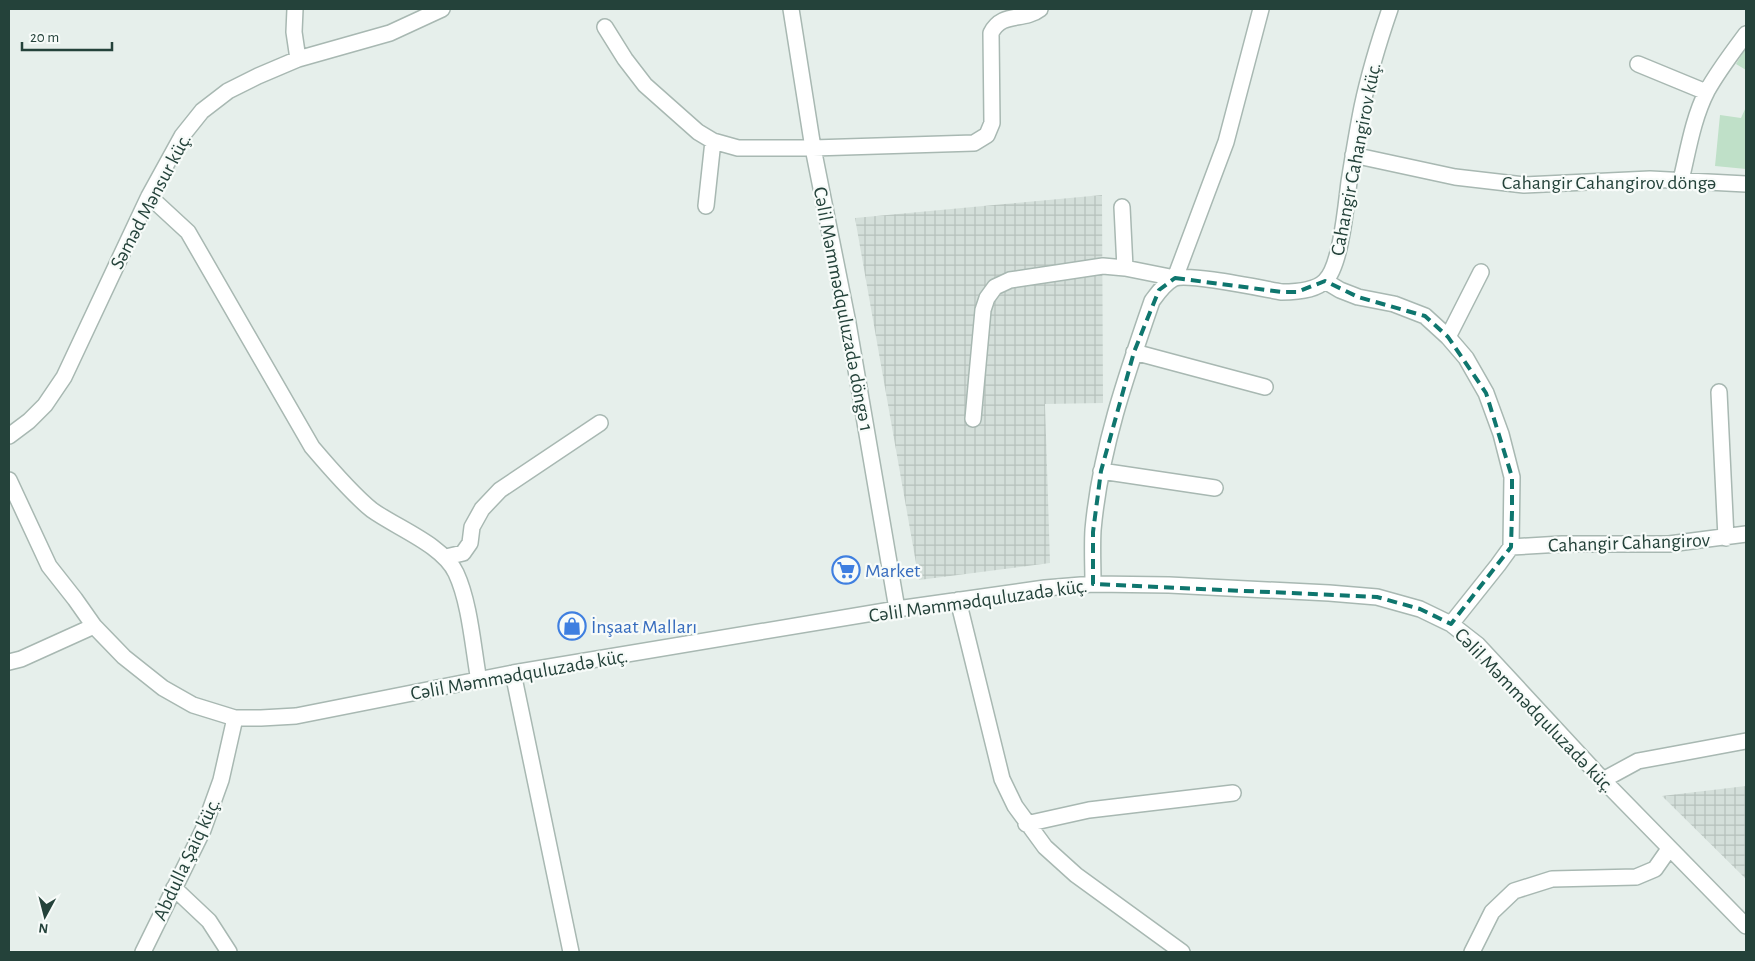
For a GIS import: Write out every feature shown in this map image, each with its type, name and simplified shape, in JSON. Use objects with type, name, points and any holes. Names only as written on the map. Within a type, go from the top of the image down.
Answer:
[{"type":"street","points":[[295,9],[294,32],[298,59]]},
{"type":"street","name":"Səməd Mənsur küç.","points":[[9,436],[29,421],[45,405],[64,377],[149,196],[182,136],[202,111],[228,91],[298,59],[390,33],[442,9]]},
{"type":"street","name":"Cəlil Məmmədquluzadə döngə 1","points":[[791,9],[813,148],[848,323],[897,609]]},
{"type":"street","points":[[605,27],[625,59],[646,85],[698,132],[713,141],[738,148],[813,148],[974,143],[987,135],[992,123],[990,33],[996,24],[1006,19],[1034,14],[1040,9]]},
{"type":"street","points":[[1093,584],[1093,532],[1101,471],[1121,392],[1152,301],[1160,290],[1175,278],[1226,142],[1261,9]]},
{"type":"street","name":"Cahangir Cahangirov küç.","points":[[973,419],[983,310],[987,298],[995,287],[1010,280],[1103,266],[1125,268],[1175,278],[1192,278],[1282,292],[1297,292],[1325,281],[1334,266],[1340,242],[1362,106],[1374,57],[1390,9]]},
{"type":"street","points":[[1681,180],[1696,119],[1706,92],[1746,34]]},
{"type":"street","points":[[1638,64],[1706,92]]},
{"type":"street","points":[[706,206],[713,141]]},
{"type":"street","name":"Cahangir Cahangirov döngə","points":[[1353,155],[1455,177],[1524,185],[1650,179],[1746,184]]},
{"type":"street","points":[[149,196],[188,232],[312,447],[330,469],[372,510],[446,557],[456,573],[465,599],[479,681]]},
{"type":"street","points":[[1122,207],[1125,268]]},
{"type":"street","points":[[1448,337],[1481,272]]},
{"type":"street","points":[[1325,281],[1340,290],[1394,304],[1425,316],[1448,337],[1466,358],[1486,392],[1501,434],[1512,477],[1511,547],[1451,624]]},
{"type":"street","points":[[1134,352],[1265,386]]},
{"type":"street","points":[[1719,392],[1726,538]]},
{"type":"street","points":[[446,557],[463,553],[470,543],[472,528],[482,509],[500,490],[600,423]]},
{"type":"street","points":[[1101,471],[1215,488]]},
{"type":"street","points":[[9,480],[49,566],[94,626],[124,657],[163,688],[193,705],[235,718]]},
{"type":"street","name":"Cahangir Cahangirov","points":[[1511,547],[1562,544],[1669,544],[1746,534]]},
{"type":"street","name":"Cəlil Məmmədquluzadə küç.","points":[[235,718],[296,716],[514,674],[897,609],[1045,588],[1093,584],[1169,585],[1377,597],[1420,609],[1451,624],[1478,645],[1603,780],[1746,926]]},
{"type":"street","points":[[958,600],[1002,779],[1026,824],[1045,847],[1076,875],[1182,952]]},
{"type":"street","points":[[9,662],[21,659],[94,626]]},
{"type":"street","points":[[514,674],[571,952]]},
{"type":"street","name":"Abdulla Şaiq küç.","points":[[143,952],[203,830],[221,780],[235,718]]},
{"type":"street","points":[[1603,780],[1638,761],[1746,741]]},
{"type":"street","points":[[1026,824],[1089,810],[1233,793]]},
{"type":"street","points":[[1472,952],[1492,912],[1514,891],[1552,879],[1636,877],[1655,869],[1669,848]]},
{"type":"street","points":[[174,888],[209,921],[229,952]]},
{"type":"highlighted area","points":[[1175,278],[1282,292],[1297,292],[1325,281],[1358,297],[1425,316],[1448,337],[1486,393],[1512,477],[1511,547],[1451,624],[1420,609],[1377,597],[1093,584],[1093,532],[1101,471],[1134,352],[1159,290]]},
{"type":"shaded area","points":[[1102,195],[1103,403],[1045,404],[1050,563],[919,580],[855,218]]},
{"type":"shaded area","points":[[1746,786],[1746,879],[1662,796]]},
{"type":"green space","points":[[1746,48],[1746,70],[1736,64]]},
{"type":"green space","points":[[1746,107],[1746,169],[1715,166],[1720,115],[1741,118]]},
{"type":"place","name":"Market","points":[[846,570]]},
{"type":"place","name":"İnşaat Malları","points":[[572,626]]}]
